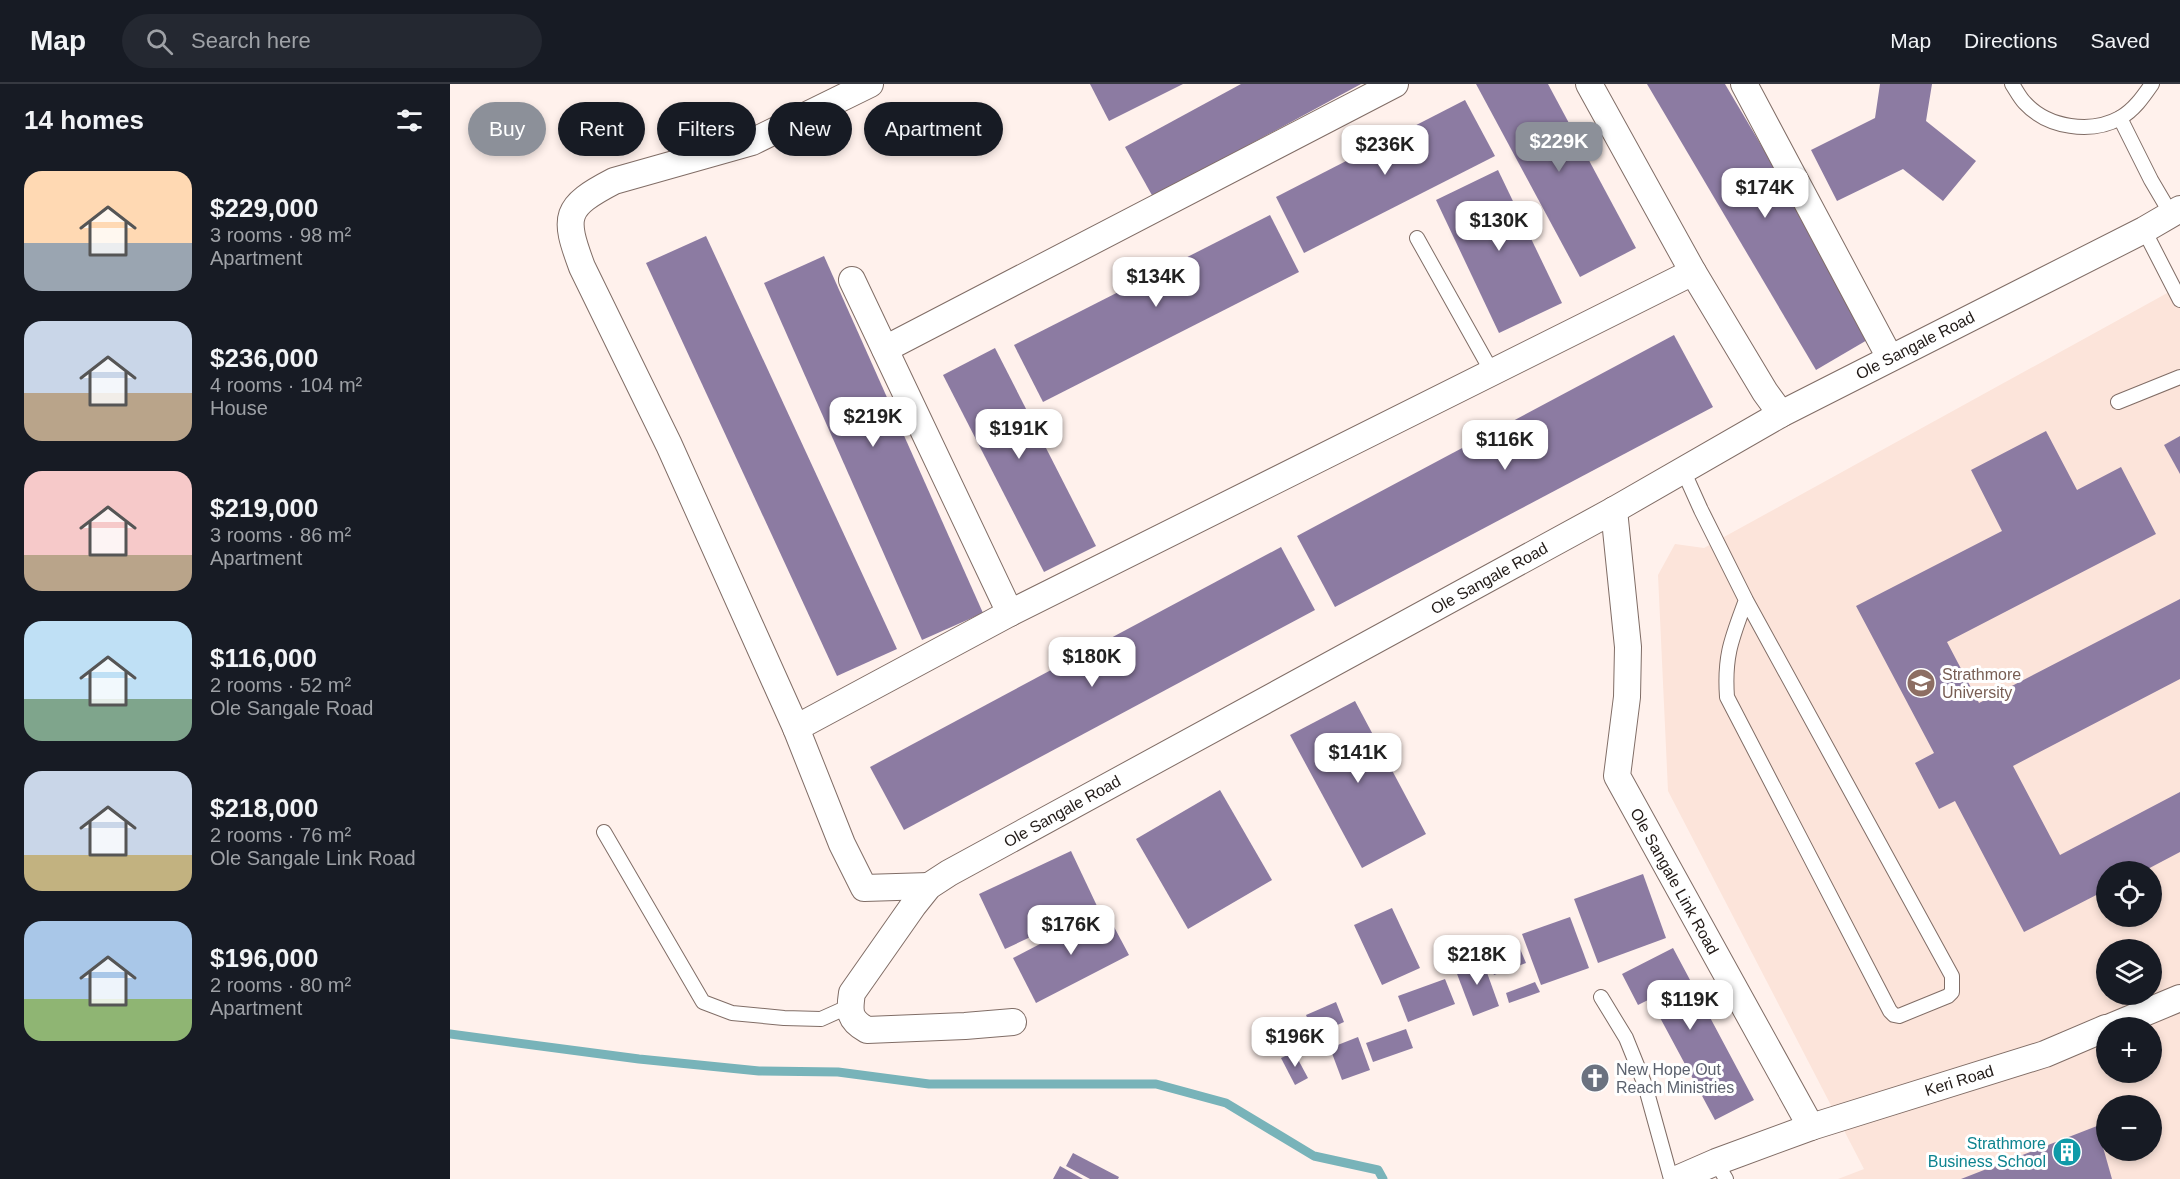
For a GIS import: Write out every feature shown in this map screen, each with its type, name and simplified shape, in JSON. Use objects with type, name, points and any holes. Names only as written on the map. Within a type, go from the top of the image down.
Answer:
[{"type":"street","points":[[870,84],[752,142],[614,181],[595,191],[572,212],[569,225],[582,267],[669,445],[796,728],[842,844],[864,888],[929,886]]},
{"type":"street","points":[[885,349],[1395,84]]},
{"type":"street","points":[[1589,84],[1694,272],[1765,392],[1781,414]]},
{"type":"street","points":[[1744,84],[1890,358]]},
{"type":"street","name":"Ole Sangale Road","points":[[850,1006],[852,993],[929,886],[969,862],[1614,510],[1781,414],[2144,230],[2175,212]]},
{"type":"street","points":[[796,728],[1010,613],[1694,272]]},
{"type":"street","points":[[852,280],[1010,613]]},
{"type":"street","name":"Ole Sangale Link Road","points":[[1614,510],[1628,647],[1627,697],[1617,776],[1811,1127]]},
{"type":"street","name":"Keri Road","points":[[2134,1017],[2180,998]]},
{"type":"street","points":[[850,1006],[852,1019],[867,1030],[1013,1022]]},
{"type":"street","name":"Keri Road","points":[[1811,1127],[2045,1054],[2096,1033]]},
{"type":"street","points":[[1677,1179],[1721,1171],[1811,1127]]},
{"type":"lane","points":[[2012,84],[2026,104],[2046,119],[2071,127],[2097,127],[2120,118],[2140,101],[2152,84]]},
{"type":"lane","points":[[2120,118],[2151,180],[2175,212]]},
{"type":"lane","points":[[2144,230],[2180,300]]},
{"type":"lane","points":[[1417,238],[1492,372]]},
{"type":"lane","points":[[2118,402],[2180,377]]},
{"type":"lane","points":[[1683,470],[1746,600],[1952,976],[1952,992],[1948,996],[1899,1016],[1890,1011],[1727,697],[1725,670],[1731,641],[1746,600]]},
{"type":"lane","points":[[604,832],[703,1002],[732,1013],[784,1018],[821,1019],[850,1006]]},
{"type":"lane","points":[[1601,998],[1626,1038],[1645,1085],[1671,1179]]},
{"type":"shaded area","name":"Strathmore University","points":[[2180,286],[2180,1179],[1838,1179],[1864,1169],[1668,791],[1658,575],[1675,544],[1704,548]]},
{"type":"building","points":[[1090,84],[1183,84],[1109,121]]},
{"type":"building","points":[[1241,84],[1361,84],[1153,197],[1125,147]]},
{"type":"building","points":[[1476,84],[1548,84],[1636,248],[1580,277]]},
{"type":"building","points":[[1647,84],[1725,84],[1874,336],[1816,370]]},
{"type":"building","points":[[1880,84],[1932,84],[1926,121],[1976,161],[1943,201],[1903,169],[1837,201],[1811,150],[1875,118]]},
{"type":"building","points":[[1465,100],[1495,156],[1304,253],[1276,197]]},
{"type":"building","points":[[1498,170],[1562,303],[1499,333],[1436,200]]},
{"type":"building","points":[[1270,215],[1299,272],[1043,402],[1014,345]]},
{"type":"building","points":[[706,236],[897,649],[837,676],[646,263]]},
{"type":"building","points":[[824,256],[983,613],[922,640],[764,283]]},
{"type":"building","points":[[1674,335],[1713,407],[1335,607],[1297,536]]},
{"type":"building","points":[[995,348],[1096,546],[1044,572],[943,375]]},
{"type":"building","name":"Strathmore University","points":[[2046,431],[2077,490],[2121,467],[2156,534],[1947,642],[1979,703],[2180,599],[2180,679],[2013,766],[2060,855],[2180,792],[2180,852],[2162,861],[2096,861],[2096,895],[2024,932],[1955,801],[1939,809],[1915,763],[1934,753],[1856,606],[2002,531],[1971,470]]},
{"type":"building","points":[[2180,436],[2180,474],[2164,445]]},
{"type":"building","points":[[1281,547],[1315,610],[904,830],[870,767]]},
{"type":"building","points":[[1355,701],[1426,834],[1362,868],[1290,735]]},
{"type":"building","points":[[1220,790],[1272,880],[1188,929],[1136,839]]},
{"type":"building","points":[[1071,851],[1097,906],[1005,949],[979,894]]},
{"type":"building","points":[[1643,874],[1666,938],[1598,963],[1574,899]]},
{"type":"building","points":[[1392,908],[1420,968],[1382,985],[1354,925]]},
{"type":"building","points":[[1105,910],[1129,955],[1036,1003],[1013,958]]},
{"type":"building","points":[[1570,917],[1589,968],[1541,985],[1522,934]]},
{"type":"building","points":[[1518,944],[1526,963],[1494,975],[1487,955]]},
{"type":"building","points":[[1673,948],[1754,1100],[1715,1120],[1650,999],[1638,1005],[1622,974]]},
{"type":"building","points":[[1481,956],[1499,1006],[1473,1016],[1454,966]]},
{"type":"building","points":[[1445,979],[1455,1004],[1408,1022],[1398,996]]},
{"type":"building","points":[[1535,982],[1540,992],[1509,1003],[1506,993]]},
{"type":"building","points":[[1336,1002],[1344,1022],[1315,1035],[1306,1015]]},
{"type":"building","points":[[1406,1029],[1413,1048],[1373,1062],[1366,1043]]},
{"type":"building","points":[[1358,1037],[1370,1070],[1342,1080],[1330,1048]]},
{"type":"building","points":[[1294,1052],[1308,1078],[1295,1085],[1281,1058]]},
{"type":"building","name":"Strathmore Business School","points":[[2096,1126],[2096,1161],[2107,1161],[2112,1179],[1961,1179]]},
{"type":"building","points":[[1073,1153],[1119,1177],[1118,1179],[1090,1179],[1066,1166]]},
{"type":"building","points":[[1060,1166],[1083,1179],[1053,1179]]},
{"type":"waterway","points":[[450,1034],[639,1059],[759,1071],[838,1072],[929,1084],[1156,1084],[1226,1103],[1314,1156],[1378,1170],[1383,1179]]},
{"type":"place","name":"Strathmore University","points":[[1921,683]]},
{"type":"place","name":"New Hope Out Reach Ministries","points":[[1595,1078]]},
{"type":"place","name":"Strathmore Business School","points":[[2067,1152]]}]
